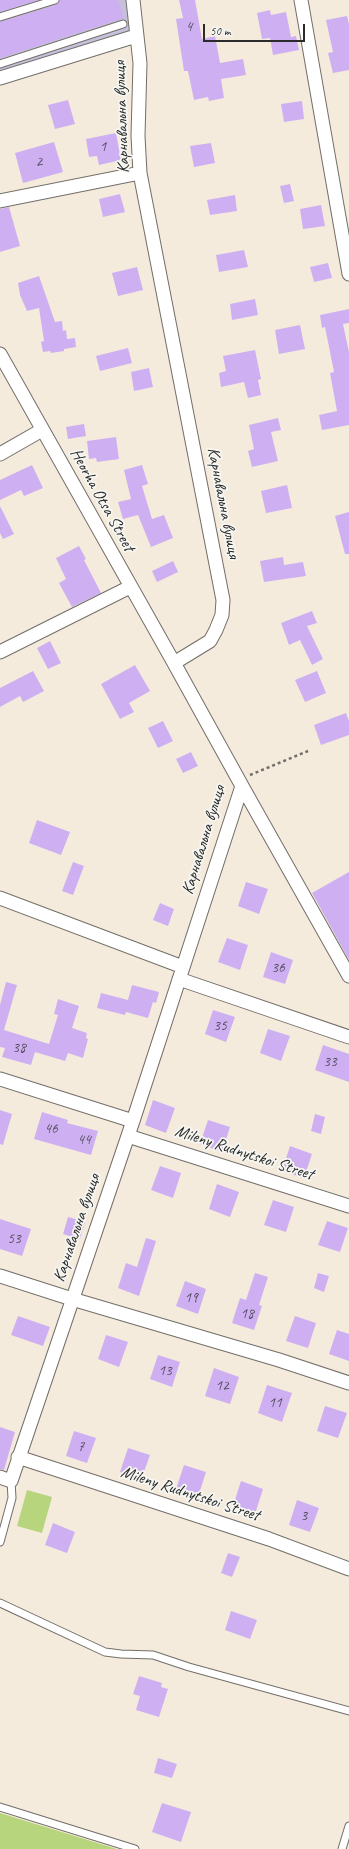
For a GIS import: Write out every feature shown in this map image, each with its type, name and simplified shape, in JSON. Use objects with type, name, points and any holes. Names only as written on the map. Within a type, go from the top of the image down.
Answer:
[{"type":"street","name":"Карнавальна вулиця","points":[[0,1276],[72,1299],[133,1121],[240,783],[174,663],[210,641],[222,615],[223,600],[140,173],[138,136],[140,63],[133,0]]},
{"type":"street","points":[[301,0],[349,274]]},
{"type":"street","points":[[0,78],[136,36]]},
{"type":"street","points":[[0,201],[140,173]]},
{"type":"street","name":"Heorha Otsa Street","points":[[0,354],[174,663]]},
{"type":"street","points":[[0,454],[42,430]]},
{"type":"street","points":[[0,652],[130,587]]},
{"type":"street","points":[[240,783],[349,976]]},
{"type":"street","points":[[0,898],[181,973],[349,1037]]},
{"type":"street","points":[[0,1079],[133,1121]]},
{"type":"street","name":"Mileny Rudnytskoi Street","points":[[128,1136],[349,1206]]},
{"type":"street","points":[[6,1479],[18,1457],[72,1299],[280,1360],[349,1382]]},
{"type":"street","name":"Mileny Rudnytskoi Street","points":[[18,1457],[269,1538],[349,1569]]},
{"type":"lane","points":[[0,17],[55,0]]},
{"type":"lane","points":[[0,64],[123,24]]},
{"type":"lane","points":[[0,1542],[12,1498],[6,1479]]},
{"type":"lane","points":[[0,1604],[105,1652],[153,1655],[189,1667],[349,1711]]},
{"type":"lane","points":[[0,1807],[135,1849]]},
{"type":"lane","points":[[342,1849],[349,1826]]},
{"type":"path","points":[[240,783],[308,751]]},
{"type":"shaded area","points":[[0,0],[127,0],[132,32],[0,74]]},
{"type":"green space","points":[[27,1490],[52,1497],[42,1533],[17,1526]]},
{"type":"green space","points":[[0,1813],[117,1849],[0,1849]]},
{"type":"building","points":[[0,0],[38,0],[0,12]]},
{"type":"building","points":[[60,0],[118,0],[124,18],[0,58],[0,22],[56,5]]},
{"type":"building","points":[[179,0],[195,0],[202,39],[215,36],[220,63],[243,59],[246,75],[221,79],[224,98],[209,101],[208,97],[194,100],[188,71],[184,71],[176,19],[183,18]]},
{"type":"building","points":[[270,10],[271,15],[286,12],[291,37],[296,36],[299,50],[273,55],[270,38],[262,39],[257,13]]},
{"type":"building","points":[[347,16],[349,24],[349,70],[333,73],[328,53],[333,52],[326,20]]},
{"type":"building","points":[[68,100],[75,124],[55,129],[48,105]]},
{"type":"building","points":[[302,101],[304,119],[284,122],[281,104]]},
{"type":"building","points":[[116,133],[121,160],[99,165],[97,156],[89,157],[86,139]]},
{"type":"building","points":[[54,142],[63,172],[23,183],[15,153]]},
{"type":"building","points":[[211,143],[215,163],[194,167],[190,146]]},
{"type":"building","points":[[290,184],[294,201],[284,203],[280,186]]},
{"type":"building","points":[[120,194],[125,212],[103,217],[99,199]]},
{"type":"building","points":[[235,195],[237,211],[210,215],[207,200]]},
{"type":"building","points":[[321,205],[325,226],[303,229],[300,209]]},
{"type":"building","points":[[9,207],[20,246],[0,252],[0,209]]},
{"type":"building","points":[[244,250],[248,267],[219,272],[216,255]]},
{"type":"building","points":[[328,263],[332,278],[314,282],[310,267]]},
{"type":"building","points":[[137,267],[143,290],[118,296],[112,273]]},
{"type":"building","points":[[39,276],[55,322],[62,321],[63,331],[66,330],[67,339],[75,338],[76,347],[51,353],[50,351],[43,352],[41,342],[44,341],[39,308],[27,311],[20,295],[18,283]]},
{"type":"building","points":[[255,299],[258,315],[232,320],[230,304]]},
{"type":"building","points":[[349,309],[349,323],[343,324],[349,352],[349,425],[322,430],[319,415],[337,411],[330,373],[334,372],[325,327],[322,328],[320,315]]},
{"type":"building","points":[[300,325],[305,349],[279,354],[275,330]]},
{"type":"building","points":[[128,348],[132,363],[100,371],[96,356]]},
{"type":"building","points":[[255,350],[261,379],[258,380],[261,395],[248,398],[244,382],[221,387],[219,373],[226,371],[223,356]]},
{"type":"building","points":[[149,368],[153,387],[134,391],[131,372]]},
{"type":"building","points":[[278,418],[281,430],[271,432],[278,461],[252,467],[248,451],[254,449],[249,425]]},
{"type":"building","points":[[84,424],[86,436],[68,439],[66,427]]},
{"type":"building","points":[[116,437],[119,459],[97,462],[96,458],[89,459],[87,441]]},
{"type":"building","points":[[32,465],[43,488],[24,496],[21,490],[0,500],[0,480]]},
{"type":"building","points":[[142,465],[148,484],[142,486],[152,519],[164,515],[173,538],[151,547],[138,515],[123,519],[118,502],[131,499],[124,470]]},
{"type":"building","points":[[287,485],[292,508],[266,513],[261,491]]},
{"type":"building","points":[[0,506],[14,534],[3,539],[0,533]]},
{"type":"building","points":[[349,512],[349,554],[345,554],[335,516]]},
{"type":"building","points":[[79,546],[86,559],[84,560],[101,593],[72,607],[59,583],[66,579],[56,558]]},
{"type":"building","points":[[283,557],[284,565],[303,562],[306,576],[264,582],[260,561]]},
{"type":"building","points":[[173,561],[178,572],[157,582],[152,571]]},
{"type":"building","points":[[312,611],[317,623],[307,626],[323,659],[312,665],[300,640],[289,645],[281,623]]},
{"type":"building","points":[[50,641],[61,663],[48,669],[37,648]]},
{"type":"building","points":[[135,665],[150,691],[129,703],[134,712],[120,719],[101,684]]},
{"type":"building","points":[[33,671],[44,691],[23,702],[20,696],[0,707],[0,688]]},
{"type":"building","points":[[317,671],[326,693],[305,702],[295,680]]},
{"type":"building","points":[[346,713],[349,721],[349,735],[321,745],[314,725]]},
{"type":"building","points":[[163,721],[173,741],[158,748],[148,728]]},
{"type":"building","points":[[191,752],[198,766],[183,773],[176,759]]},
{"type":"building","points":[[37,820],[70,832],[61,855],[29,843]]},
{"type":"building","points":[[73,862],[84,866],[73,895],[62,891]]},
{"type":"building","points":[[349,872],[349,960],[312,893]]},
{"type":"building","points":[[246,882],[268,889],[259,914],[238,906]]},
{"type":"building","points":[[160,903],[174,909],[168,926],[153,920]]},
{"type":"building","points":[[227,938],[248,945],[240,970],[218,962]]},
{"type":"building","points":[[271,952],[293,960],[285,984],[263,977]]},
{"type":"building","points":[[6,982],[17,985],[4,1030],[49,1044],[58,1015],[54,1014],[58,999],[79,1006],[72,1028],[87,1033],[86,1038],[88,1039],[83,1058],[68,1053],[65,1061],[35,1052],[31,1065],[2,1057],[5,1048],[0,1047],[0,1005]]},
{"type":"building","points":[[132,985],[159,992],[156,1003],[153,1002],[148,1018],[126,1012],[125,1015],[97,1008],[101,993],[128,1000]]},
{"type":"building","points":[[213,1010],[235,1017],[226,1042],[205,1034]]},
{"type":"building","points":[[268,1029],[290,1036],[281,1061],[260,1053]]},
{"type":"building","points":[[323,1045],[349,1054],[349,1082],[315,1070]]},
{"type":"building","points":[[153,1100],[175,1108],[166,1133],[145,1125]]},
{"type":"building","points":[[0,1110],[12,1114],[3,1145],[0,1144]]},
{"type":"building","points":[[42,1112],[68,1120],[67,1123],[98,1131],[91,1155],[34,1139]]},
{"type":"building","points":[[315,1114],[325,1117],[321,1134],[311,1131]]},
{"type":"building","points":[[208,1120],[230,1127],[222,1152],[200,1144]]},
{"type":"building","points":[[290,1146],[312,1154],[304,1178],[282,1171]]},
{"type":"building","points":[[160,1166],[181,1173],[173,1198],[151,1190]]},
{"type":"building","points":[[217,1184],[239,1192],[230,1217],[209,1209]]},
{"type":"building","points":[[273,1200],[294,1207],[286,1232],[264,1225]]},
{"type":"building","points":[[68,1217],[85,1222],[80,1239],[63,1234]]},
{"type":"building","points":[[0,1219],[31,1229],[22,1256],[0,1249]]},
{"type":"building","points":[[327,1221],[348,1228],[340,1252],[318,1245]]},
{"type":"building","points":[[146,1238],[156,1241],[139,1296],[118,1288],[126,1263],[137,1267]]},
{"type":"building","points":[[255,1273],[268,1277],[259,1305],[262,1306],[254,1330],[232,1323],[240,1298],[246,1300]]},
{"type":"building","points":[[318,1273],[329,1276],[324,1292],[314,1288]]},
{"type":"building","points":[[185,1281],[206,1289],[198,1314],[176,1306]]},
{"type":"building","points":[[18,1316],[50,1327],[43,1346],[11,1335]]},
{"type":"building","points":[[295,1316],[316,1323],[308,1348],[286,1341]]},
{"type":"building","points":[[337,1330],[349,1334],[349,1361],[329,1354]]},
{"type":"building","points":[[106,1335],[128,1342],[119,1367],[98,1359]]},
{"type":"building","points":[[158,1355],[180,1362],[172,1387],[150,1379]]},
{"type":"building","points":[[214,1368],[239,1377],[230,1404],[205,1396]]},
{"type":"building","points":[[267,1385],[292,1393],[282,1422],[258,1413]]},
{"type":"building","points":[[325,1406],[347,1413],[338,1438],[317,1431]]},
{"type":"building","points":[[0,1427],[15,1432],[4,1470],[0,1469]]},
{"type":"building","points":[[74,1431],[96,1438],[87,1463],[66,1456]]},
{"type":"building","points":[[128,1448],[150,1455],[141,1480],[120,1472]]},
{"type":"building","points":[[184,1465],[206,1472],[198,1497],[176,1489]]},
{"type":"building","points":[[241,1481],[263,1489],[255,1514],[233,1506]]},
{"type":"building","points":[[297,1500],[319,1508],[310,1532],[289,1525]]},
{"type":"building","points":[[53,1523],[75,1532],[67,1553],[45,1545]]},
{"type":"building","points":[[228,1553],[240,1557],[232,1577],[221,1573]]},
{"type":"building","points":[[231,1611],[257,1620],[250,1639],[225,1630]]},
{"type":"building","points":[[139,1676],[162,1683],[161,1687],[168,1689],[159,1717],[136,1710],[140,1696],[133,1694]]},
{"type":"building","points":[[158,1758],[177,1764],[172,1778],[154,1773]]},
{"type":"building","points":[[162,1803],[191,1812],[181,1842],[152,1832]]}]
